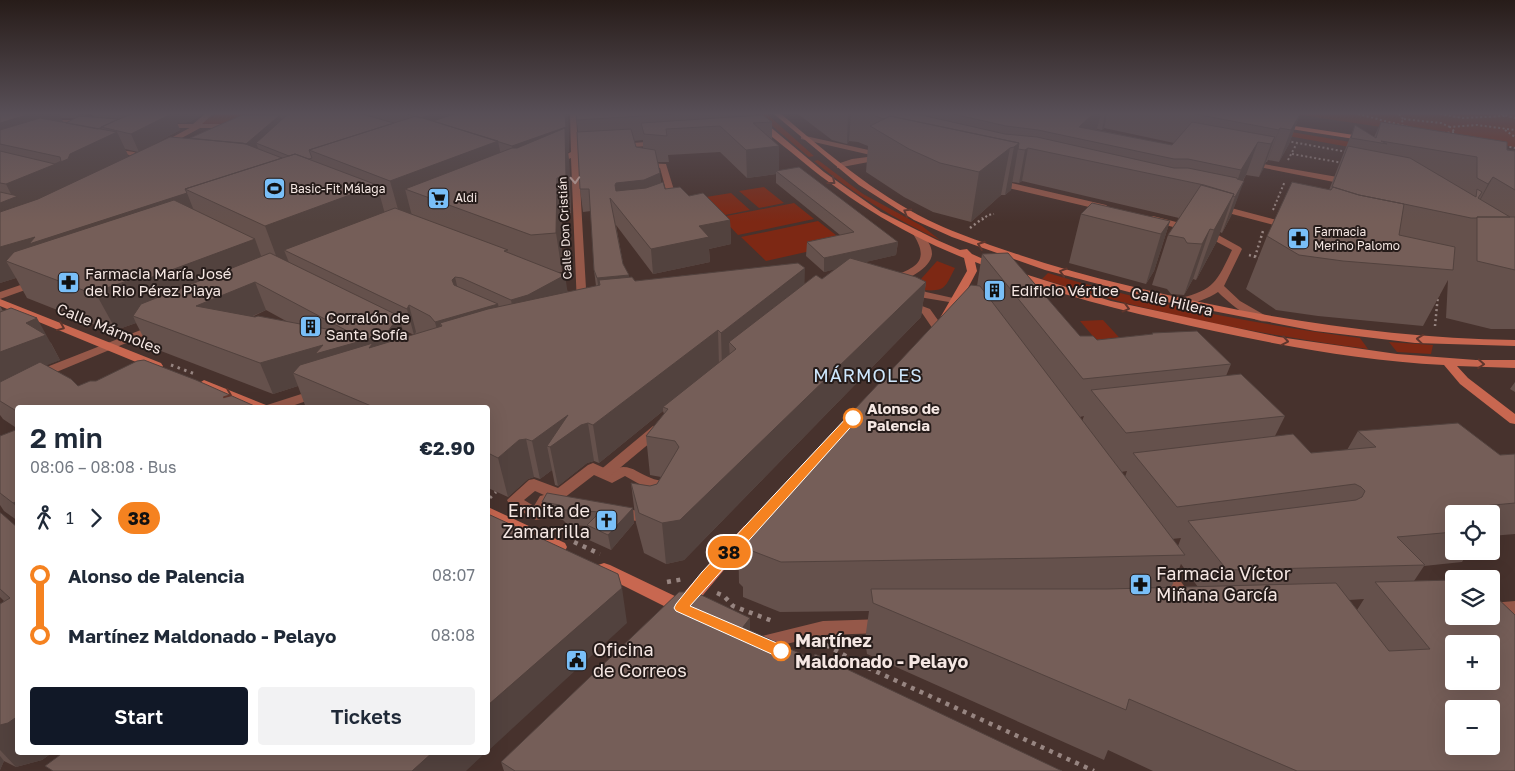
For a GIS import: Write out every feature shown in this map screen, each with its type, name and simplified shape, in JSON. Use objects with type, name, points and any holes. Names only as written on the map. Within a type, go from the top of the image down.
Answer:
[{"type":"main road","name":"Calle Hilera","points":[[793,150],[853,198],[887,219],[968,256],[1074,294],[1137,311],[1311,346],[1447,362],[1515,364]]},
{"type":"main road","name":"Calle Hilera","points":[[820,150],[874,193],[918,219],[950,234],[1080,278],[1178,302],[1320,328],[1466,344],[1515,343]]},
{"type":"main road","points":[[936,334],[972,271],[968,256],[950,234]]},
{"type":"main road","points":[[972,271],[1020,276]]},
{"type":"main road","name":"Calle Mármoles","points":[[0,302],[168,370]]},
{"type":"main road","points":[[1466,344],[1447,362],[1464,381],[1515,420]]},
{"type":"main road","points":[[190,379],[249,405]]},
{"type":"main road","points":[[490,513],[573,554]]},
{"type":"main road","points":[[675,613],[760,518]]},
{"type":"main road","points":[[590,563],[675,613],[698,616]]},
{"type":"main road","points":[[744,635],[785,653]]},
{"type":"street","points":[[110,150],[142,155],[124,164]]},
{"type":"street","points":[[547,166],[577,150]]},
{"type":"street","name":"Calle Don Cristián","points":[[577,150],[576,294],[583,312]]},
{"type":"street","points":[[638,150],[641,164],[650,167],[663,166],[670,190],[667,199],[654,203]]},
{"type":"street","points":[[840,166],[852,160],[888,157],[859,150]]},
{"type":"street","points":[[1240,161],[1353,183]]},
{"type":"street","points":[[988,180],[1115,210]]},
{"type":"street","points":[[1209,205],[1295,228]]},
{"type":"street","points":[[1143,216],[1199,230],[1222,238],[1237,248],[1219,287],[1204,297],[1178,302]]},
{"type":"street","points":[[877,282],[886,282],[908,274],[922,265],[928,254],[927,245],[918,234]]},
{"type":"street","points":[[908,274],[905,281],[912,289],[931,297],[956,299],[974,313]]},
{"type":"street","points":[[0,296],[50,278]]},
{"type":"street","points":[[1219,287],[1236,303],[1264,319]]},
{"type":"street","points":[[894,299],[926,311],[936,334]]},
{"type":"street","points":[[26,326],[43,320]]},
{"type":"street","points":[[28,379],[168,322]]},
{"type":"street","points":[[282,405],[329,390]]},
{"type":"street","points":[[604,474],[664,424]]},
{"type":"street","points":[[592,468],[604,474],[612,478],[618,472],[627,471],[646,482],[673,486],[654,519],[545,500],[536,515],[514,500],[534,484],[548,491],[561,494],[592,468]]},
{"type":"street","points":[[1154,557],[1192,610]]},
{"type":"street","points":[[1500,609],[1515,608]]},
{"type":"street","points":[[762,643],[823,628],[898,626]]},
{"type":"path","points":[[1285,165],[1294,150]]},
{"type":"path","points":[[1335,150],[1352,153]]},
{"type":"path","points":[[1292,154],[1358,166],[1353,183]]},
{"type":"path","points":[[1255,257],[1287,177]]},
{"type":"path","points":[[950,234],[972,228],[988,216],[994,214]]},
{"type":"path","points":[[1236,252],[1264,259]]},
{"type":"path","points":[[1433,340],[1438,291]]},
{"type":"path","points":[[490,498],[496,492]]},
{"type":"shaded area","points":[[801,150],[807,150],[814,156],[809,157]]},
{"type":"shaded area","points":[[818,160],[863,194],[922,226],[940,240],[858,195],[814,161]]},
{"type":"shaded area","points":[[764,187],[784,203],[759,208],[739,191]]},
{"type":"shaded area","points":[[731,193],[750,210],[725,215],[706,197]]},
{"type":"shaded area","points":[[794,203],[814,219],[738,235],[721,217]]},
{"type":"shaded area","points":[[818,221],[846,243],[766,261],[741,237]]},
{"type":"shaded area","points":[[937,261],[955,268],[944,287],[936,290],[923,290],[921,279]]},
{"type":"shaded area","points":[[1048,273],[1202,312],[1360,338],[1368,349],[1285,337],[1162,312],[1042,279]]},
{"type":"shaded area","points":[[1103,320],[1127,346],[1103,348],[1080,321]]},
{"type":"shaded area","points":[[1389,342],[1433,345],[1431,354],[1397,352]]},
{"type":"building","points":[[28,150],[79,150],[70,154],[68,159],[6,184],[0,183],[0,151],[55,164],[61,161],[60,157]]},
{"type":"building","points":[[142,150],[261,150],[282,158],[185,189],[187,193],[29,244],[35,237],[0,247],[0,212],[38,199]]},
{"type":"building","points":[[274,150],[309,150],[312,158],[309,159],[295,154],[289,156]]},
{"type":"building","points":[[309,150],[474,150],[390,181]]},
{"type":"building","points":[[507,150],[565,150],[566,177],[557,178],[556,233],[531,235],[405,189]]},
{"type":"building","points":[[578,150],[655,150],[660,173],[644,180],[616,183],[616,191],[646,188],[663,182],[665,189],[680,187],[689,196],[703,193],[730,220],[699,226],[709,237],[651,249],[610,198],[623,264],[629,275],[597,278],[594,270],[589,189],[580,189]]},
{"type":"building","points":[[911,150],[1007,150],[979,172],[940,163]]},
{"type":"building","points":[[1037,150],[1094,150],[1174,168],[1188,168],[1237,178],[1244,181],[1235,197],[1233,196],[1234,194],[1204,185]]},
{"type":"building","points":[[1132,150],[1253,150],[1241,170],[1188,159],[1174,159]]},
{"type":"building","points":[[1346,150],[1369,150],[1410,158],[1476,197],[1477,189],[1482,192],[1478,198],[1510,217],[1471,218],[1359,195],[1332,187]]},
{"type":"building","points":[[1435,150],[1515,151],[1515,190],[1493,177],[1488,184],[1477,178],[1477,157]]},
{"type":"building","points":[[295,154],[377,185],[265,226],[185,189]]},
{"type":"building","points":[[799,167],[898,242],[824,258],[807,242],[854,232],[776,171]]},
{"type":"building","points":[[1292,182],[1331,190],[1333,187],[1359,195],[1404,204],[1399,235],[1455,247],[1453,270],[1343,261],[1299,255],[1267,236]]},
{"type":"building","points":[[1201,185],[1234,194],[1214,230],[1210,229],[1202,244],[1187,243],[1184,238],[1168,235]]},
{"type":"building","points":[[0,192],[18,196],[0,203]]},
{"type":"building","points":[[174,200],[255,239],[147,279],[150,273],[95,292],[88,292],[6,261],[14,252]]},
{"type":"building","points":[[1092,203],[1170,221],[1161,234],[1081,214]]},
{"type":"building","points":[[395,208],[508,250],[504,251],[565,275],[528,295],[511,300],[462,278],[455,277],[452,280],[454,285],[498,304],[435,322],[430,316],[409,305],[407,309],[284,250]]},
{"type":"building","points":[[1477,217],[1515,217],[1515,270],[1477,261]]},
{"type":"building","points":[[270,253],[399,316],[386,334],[315,354],[323,345],[260,363],[133,316],[141,304]],"holes":[[[255,282],[353,334],[258,316],[196,306]]]},
{"type":"building","points":[[1008,253],[1080,336],[1093,336],[1097,340],[1152,333],[1197,331],[1231,364],[1083,379],[982,254]]},
{"type":"building","points":[[850,258],[916,277],[926,282],[680,520],[662,523],[639,513],[631,483],[650,486],[657,484],[679,447],[675,441],[646,436],[668,409],[663,407],[736,349],[729,342],[816,275],[822,279]]},
{"type":"building","points":[[798,263],[805,268],[721,333],[718,330],[593,425],[588,423],[581,425],[550,447],[547,446],[568,415],[532,441],[526,439],[519,440],[498,458],[490,454],[490,405],[369,405],[293,373],[300,365],[373,343],[369,348],[442,326],[440,323],[488,309],[600,285],[599,280],[632,277],[635,281]]},
{"type":"building","points":[[971,285],[980,286],[1185,555],[781,562],[742,547],[745,540],[738,534]]},
{"type":"building","points":[[11,308],[37,318],[26,323],[46,335],[0,352],[0,312]]},
{"type":"building","points":[[144,360],[252,405],[15,405],[15,410],[0,401],[0,382],[40,362],[71,379],[78,386],[90,381],[96,381],[137,361]]},
{"type":"building","points":[[1241,374],[1285,416],[1126,433],[1091,390]]},
{"type":"building","points":[[1458,423],[1500,455],[1515,454],[1515,503],[1445,505],[1445,533],[1397,537],[1425,565],[1227,570],[1188,521],[1356,500],[1362,497],[1365,491],[1355,484],[1177,507],[1133,453],[1293,434],[1311,453],[1376,447],[1358,431]]},
{"type":"building","points":[[15,430],[15,502],[13,503],[0,493],[0,436]]},
{"type":"building","points":[[547,493],[633,508],[608,535],[587,525],[600,512],[565,510],[560,505],[542,502]]},
{"type":"building","points":[[1,513],[15,525],[15,718],[8,723],[0,725],[0,604],[10,598],[0,589]]},
{"type":"building","points":[[490,515],[618,574],[622,588],[490,703]]},
{"type":"building","points":[[1445,580],[1445,625],[1500,625],[1500,601],[1515,615],[1515,771],[1297,771],[1129,699],[1126,710],[873,603],[871,589],[1107,589],[1336,583],[1389,651],[1430,649],[1375,582]]},
{"type":"building","points":[[679,592],[695,592],[750,618],[743,627],[812,659],[815,654],[1062,771],[515,771],[501,762]]},
{"type":"building","points":[[60,755],[430,755],[412,771],[53,771],[45,766]]},
{"type":"bus line","name":"38","points":[[781,651],[680,608],[707,576],[853,418]]},
{"type":"place","name":"Basic-Fit Málaga","points":[[274,189]]},
{"type":"place","name":"Aldi","points":[[439,198]]},
{"type":"place","name":"Farmacia Merino Palomo","points":[[1298,239]]},
{"type":"place","name":"Farmacia María José del Rio Pérez Piaya","points":[[69,283]]},
{"type":"place","name":"Edificio Vértice","points":[[995,291]]},
{"type":"place","name":"Corralón de Santa Sofía","points":[[310,327]]},
{"type":"place","name":"Alonso de Palencia","points":[[853,418]]},
{"type":"place","name":"Ermita de Zamarrilla","points":[[606,521]]},
{"type":"place","name":"Farmacia Víctor Miñana García","points":[[1140,584]]},
{"type":"place","name":"Martínez Maldonado - Pelayo","points":[[781,651]]},
{"type":"place","name":"Oficina de Correos","points":[[577,660]]},
{"type":"district","name":"MÁRMOLES","points":[[868,376]]}]
